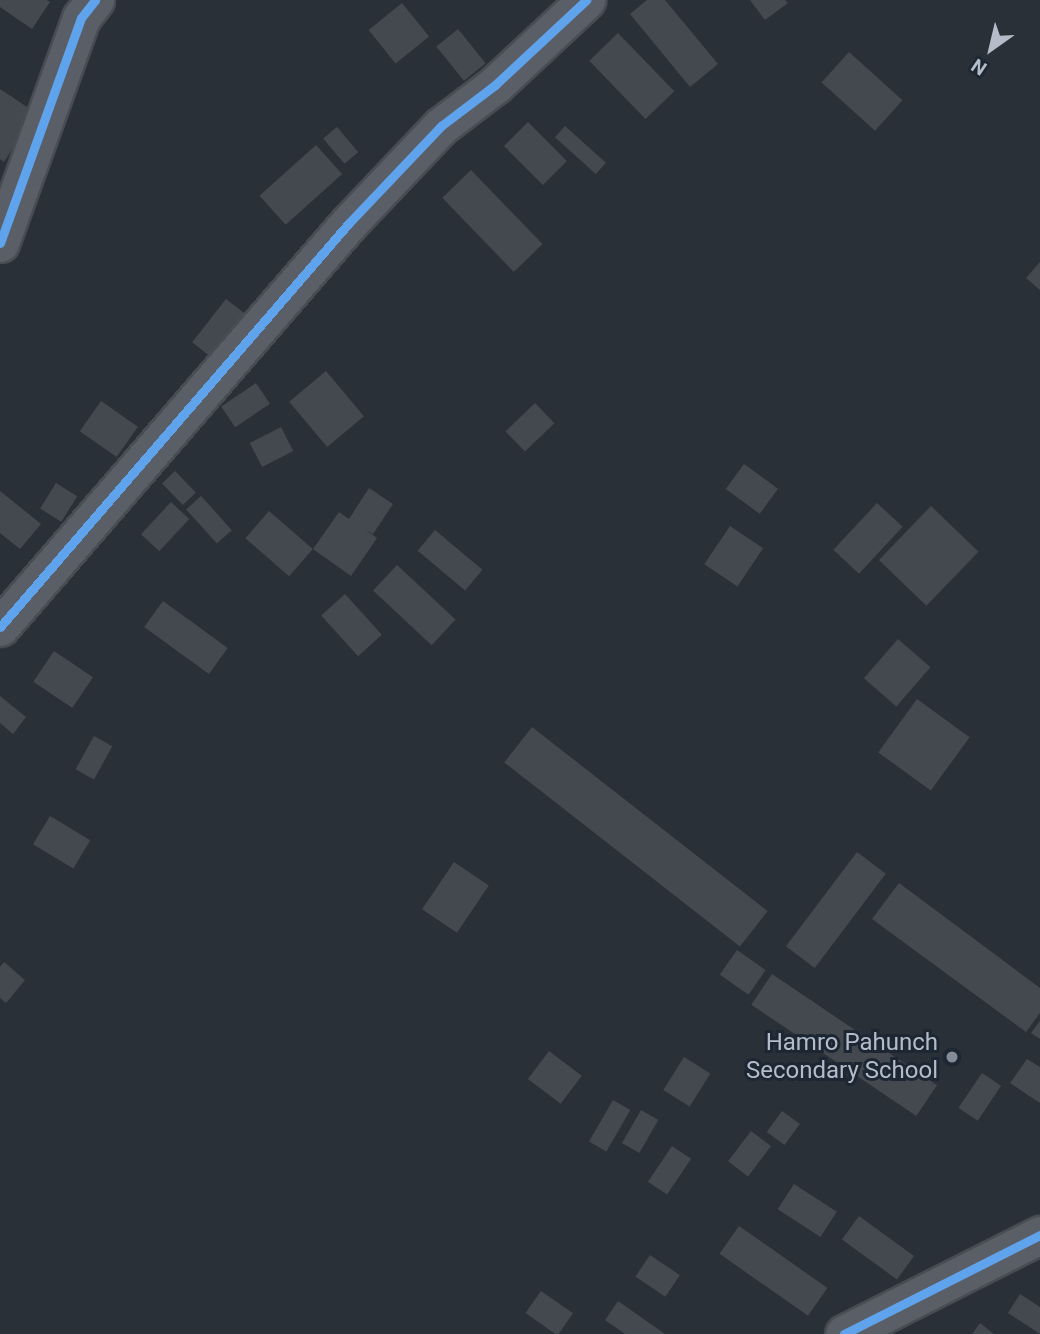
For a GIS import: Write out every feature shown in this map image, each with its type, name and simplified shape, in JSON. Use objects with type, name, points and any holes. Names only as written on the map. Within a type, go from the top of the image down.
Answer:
[{"type":"street","points":[[0,243],[81,18],[94,0]]},
{"type":"street","points":[[0,627],[348,224],[441,126],[495,85],[586,0]]},
{"type":"street","points":[[844,1334],[1040,1235]]},
{"type":"building","points":[[0,0],[50,2],[32,29],[0,7]]},
{"type":"building","points":[[647,0],[665,0],[718,64],[690,87],[630,14]]},
{"type":"building","points":[[750,0],[785,0],[788,3],[765,20]]},
{"type":"building","points":[[402,3],[429,36],[396,63],[369,30]]},
{"type":"building","points":[[458,29],[486,63],[464,81],[436,47]]},
{"type":"building","points":[[618,33],[674,91],[645,119],[589,61]]},
{"type":"building","points":[[849,52],[903,100],[875,131],[822,82]]},
{"type":"building","points":[[0,89],[36,113],[4,162],[0,159]]},
{"type":"building","points":[[528,122],[567,161],[543,185],[504,146]]},
{"type":"building","points":[[565,126],[606,163],[596,174],[555,137]]},
{"type":"building","points":[[337,127],[358,152],[344,164],[323,139]]},
{"type":"building","points":[[316,145],[342,174],[286,225],[260,196]]},
{"type":"building","points":[[471,170],[543,244],[514,272],[442,198]]},
{"type":"building","points":[[1040,262],[1040,290],[1026,278]]},
{"type":"building","points":[[226,299],[250,318],[217,361],[192,342]]},
{"type":"building","points":[[326,371],[364,416],[327,447],[289,402]]},
{"type":"building","points":[[256,383],[270,404],[235,427],[221,406]]},
{"type":"building","points":[[101,401],[138,427],[117,457],[80,431]]},
{"type":"building","points":[[535,403],[554,423],[525,452],[506,431]]},
{"type":"building","points":[[281,427],[293,451],[262,467],[250,443]]},
{"type":"building","points":[[744,464],[778,489],[760,514],[726,489]]},
{"type":"building","points":[[175,471],[196,493],[183,505],[162,484]]},
{"type":"building","points":[[56,483],[77,496],[61,522],[40,508]]},
{"type":"building","points":[[369,488],[393,504],[373,534],[365,529],[377,538],[351,576],[313,549],[339,512],[349,519]]},
{"type":"building","points":[[0,491],[41,524],[20,549],[0,533]]},
{"type":"building","points":[[201,496],[232,530],[217,544],[186,509]]},
{"type":"building","points":[[171,502],[189,519],[159,551],[141,534]]},
{"type":"building","points":[[877,503],[903,527],[859,574],[833,550]]},
{"type":"building","points":[[931,506],[978,552],[926,606],[879,560]]},
{"type":"building","points":[[269,511],[313,549],[289,576],[245,538]]},
{"type":"building","points":[[730,526],[763,548],[737,587],[704,564]]},
{"type":"building","points":[[435,530],[482,570],[465,591],[418,551]]},
{"type":"building","points":[[397,565],[456,620],[432,645],[373,591]]},
{"type":"building","points":[[345,594],[382,635],[358,656],[321,615]]},
{"type":"building","points":[[163,601],[228,648],[209,674],[144,627]]},
{"type":"building","points":[[898,639],[930,667],[896,706],[864,678]]},
{"type":"building","points":[[54,651],[93,677],[72,708],[33,682]]},
{"type":"building","points":[[0,696],[26,717],[13,734],[0,723]]},
{"type":"building","points":[[917,699],[970,737],[931,791],[878,752]]},
{"type":"building","points":[[532,727],[768,911],[740,947],[504,762]]},
{"type":"building","points":[[94,736],[112,746],[94,779],[76,769]]},
{"type":"building","points":[[50,816],[90,840],[73,868],[33,844]]},
{"type":"building","points":[[857,852],[886,874],[815,968],[786,946]]},
{"type":"building","points":[[454,862],[489,885],[457,933],[422,909]]},
{"type":"building","points":[[899,883],[1040,988],[1040,1013],[1026,1032],[872,919]]},
{"type":"building","points":[[737,950],[766,970],[748,995],[720,975]]},
{"type":"building","points":[[4,962],[25,980],[6,1003],[0,998],[0,967]]},
{"type":"building","points":[[772,974],[937,1085],[916,1116],[751,1005]]},
{"type":"building","points":[[1040,1021],[1040,1039],[1031,1033]]},
{"type":"building","points":[[549,1051],[582,1076],[561,1104],[528,1079]]},
{"type":"building","points":[[684,1057],[710,1073],[690,1107],[663,1090]]},
{"type":"building","points":[[1027,1059],[1040,1067],[1040,1103],[1010,1083]]},
{"type":"building","points":[[982,1073],[1001,1086],[978,1121],[959,1108]]},
{"type":"building","points":[[613,1100],[630,1110],[606,1152],[589,1142]]},
{"type":"building","points":[[641,1110],[658,1120],[639,1153],[622,1143]]},
{"type":"building","points":[[782,1111],[800,1124],[785,1145],[767,1132]]},
{"type":"building","points":[[751,1131],[771,1146],[748,1176],[728,1161]]},
{"type":"building","points":[[672,1146],[691,1159],[667,1195],[648,1182]]},
{"type":"building","points":[[794,1184],[837,1212],[820,1237],[778,1209]]},
{"type":"building","points":[[859,1216],[914,1256],[897,1279],[842,1239]]},
{"type":"building","points":[[739,1226],[827,1288],[808,1316],[719,1254]]},
{"type":"building","points":[[650,1255],[680,1275],[665,1297],[635,1277]]},
{"type":"building","points":[[541,1291],[573,1313],[559,1334],[555,1334],[526,1313]]},
{"type":"building","points":[[1020,1294],[1040,1307],[1040,1334],[1008,1313]]},
{"type":"building","points":[[618,1301],[665,1334],[625,1334],[605,1320]]},
{"type":"building","points":[[980,1323],[994,1334],[972,1334]]},
{"type":"cycle path","points":[[0,243],[81,18],[95,0]]},
{"type":"cycle path","points":[[0,627],[348,224],[441,126],[495,85],[586,0]]},
{"type":"cycle path","points":[[844,1334],[1040,1235]]},
{"type":"place","name":"Hamro Pahunch Secondary School","points":[[952,1057]]}]
